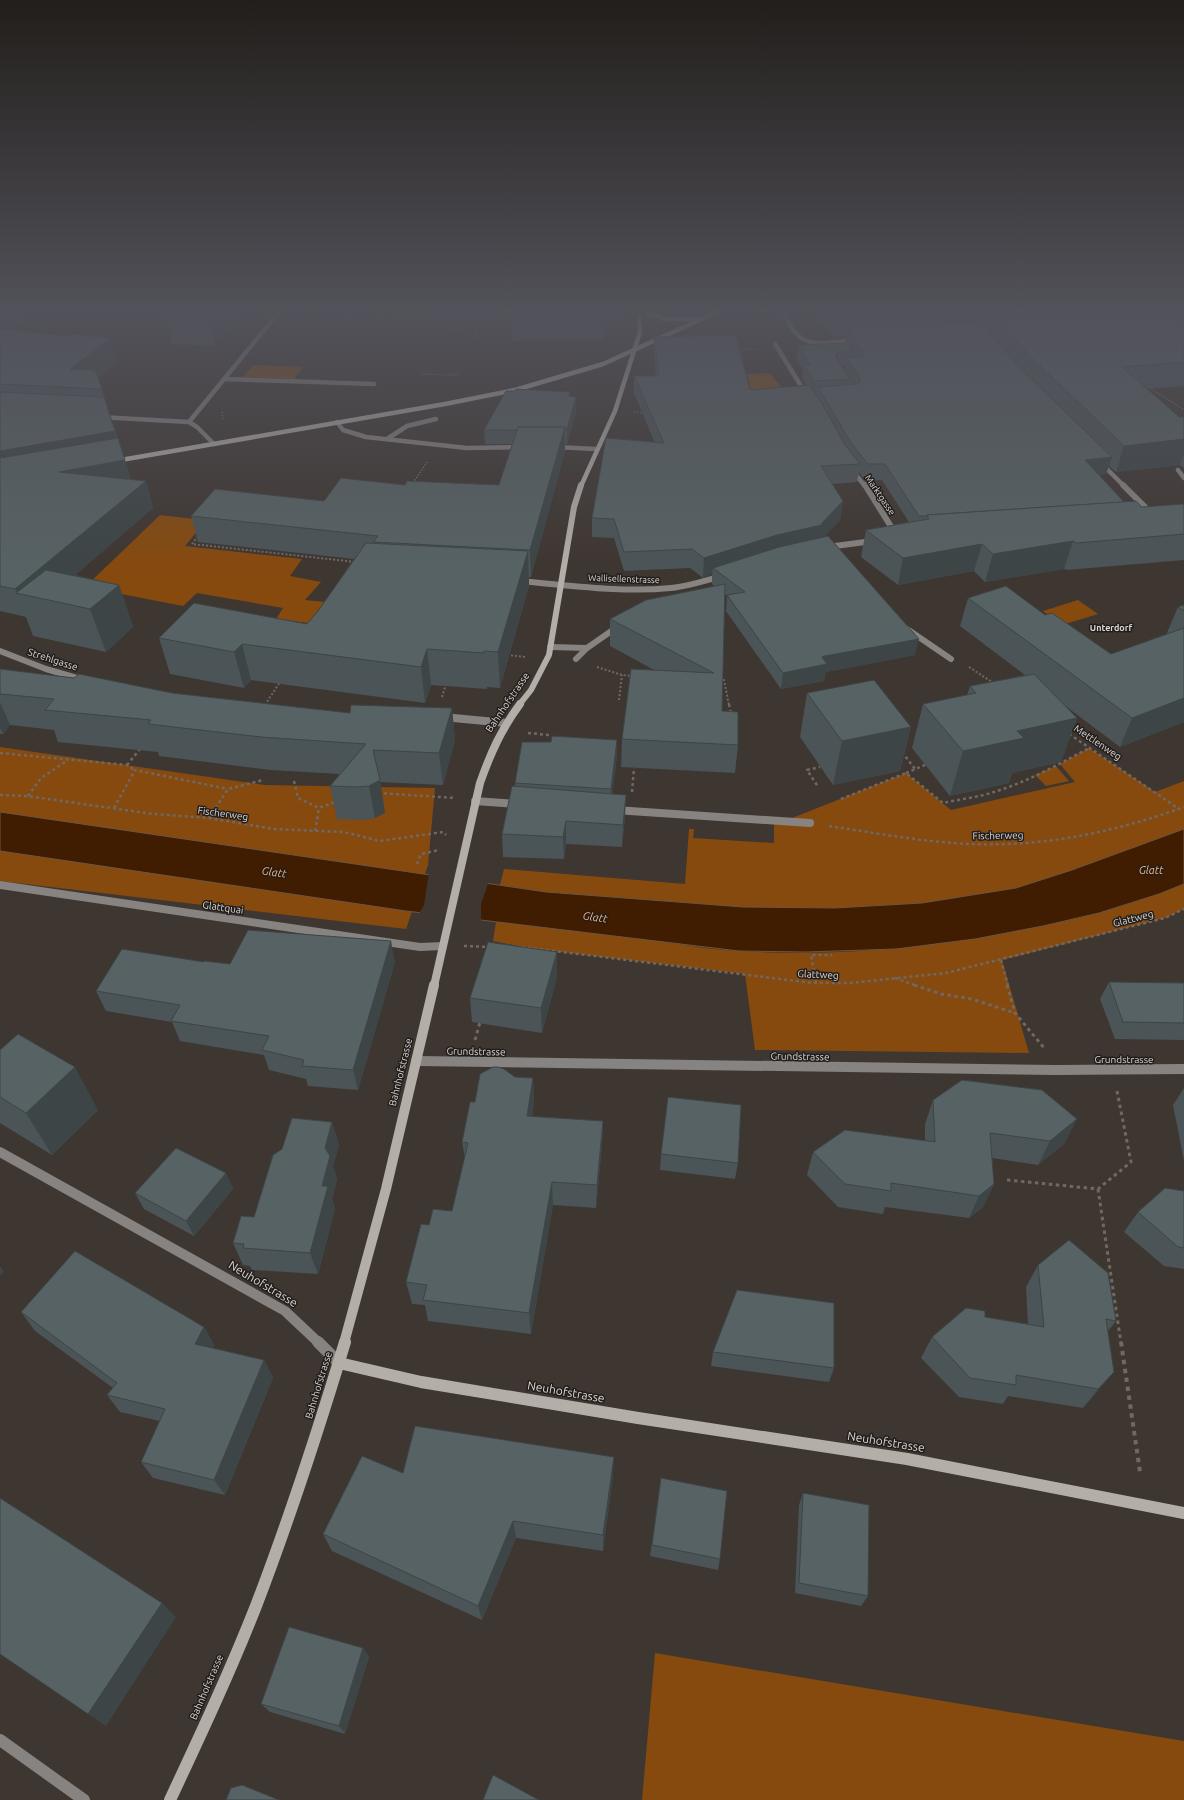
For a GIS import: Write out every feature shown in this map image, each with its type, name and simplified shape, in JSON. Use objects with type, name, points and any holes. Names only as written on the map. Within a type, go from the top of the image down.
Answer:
[{"type":"street","points":[[189,422],[209,397]]},
{"type":"street","points":[[110,462],[485,397]]},
{"type":"street","name":"Bahnhofstrasse","points":[[170,1800],[252,1615],[299,1487],[339,1363],[364,1272],[416,1061],[475,801],[491,751],[506,724],[524,701],[544,667],[550,647],[574,507],[582,482],[615,411],[619,397]]},
{"type":"street","points":[[97,417],[189,422],[197,427],[214,444]]},
{"type":"street","points":[[387,439],[407,426],[436,419]]},
{"type":"street","points":[[337,422],[343,430],[352,434],[437,446],[487,448],[528,447]]},
{"type":"street","points":[[551,447],[597,450]]},
{"type":"street","points":[[1094,457],[1132,493],[1157,521]]},
{"type":"street","name":"Marktgasse","points":[[846,461],[865,485],[899,539],[892,540]]},
{"type":"street","points":[[1178,470],[1184,478]]},
{"type":"street","points":[[819,548],[879,541]]},
{"type":"street","points":[[827,547],[832,552]]},
{"type":"street","name":"Wallisellenstrasse","points":[[509,581],[624,589],[662,589],[691,586],[730,573]]},
{"type":"street","points":[[660,598],[662,589]]},
{"type":"street","points":[[576,659],[588,648],[623,623]]},
{"type":"street","points":[[904,626],[952,659]]},
{"type":"street","points":[[550,647],[588,648]]},
{"type":"street","name":"Strehlgasse","points":[[0,651],[46,669],[93,682]]},
{"type":"street","points":[[436,717],[506,724]]},
{"type":"street","points":[[475,801],[526,804]]},
{"type":"street","points":[[603,809],[810,823]]},
{"type":"street","name":"Glattquai","points":[[0,885],[420,947],[443,946]]},
{"type":"street","name":"Grundstrasse","points":[[416,1061],[1055,1070],[1184,1069]]},
{"type":"street","name":"Neuhofstrasse","points":[[0,1152],[285,1311],[339,1363],[421,1382],[638,1418],[907,1459],[1184,1513]]},
{"type":"street","points":[[0,1740],[84,1800]]},
{"type":"path","points":[[1164,397],[1184,410]]},
{"type":"path","points":[[615,411],[648,413]]},
{"type":"path","points":[[412,485],[437,446]]},
{"type":"path","points":[[201,533],[192,544],[362,562]]},
{"type":"path","points":[[506,655],[527,657]]},
{"type":"path","points":[[966,665],[999,686]]},
{"type":"path","points":[[596,666],[622,676],[637,676]]},
{"type":"path","points":[[619,700],[622,676]]},
{"type":"path","points":[[262,710],[284,677]]},
{"type":"path","points":[[716,680],[724,680],[732,714]]},
{"type":"path","points":[[440,703],[447,681]]},
{"type":"path","name":"Mettlenweg","points":[[1063,730],[1179,809]]},
{"type":"path","points":[[528,733],[549,734]]},
{"type":"path","points":[[127,765],[142,746]]},
{"type":"path","points":[[906,773],[943,803],[998,790],[1060,764],[1089,748]]},
{"type":"path","points":[[902,751],[916,769]]},
{"type":"path","points":[[0,753],[127,765],[135,770],[195,781],[228,789],[263,780]]},
{"type":"path","points":[[27,796],[41,778],[69,760]]},
{"type":"path","points":[[841,799],[925,765]]},
{"type":"path","points":[[817,785],[807,770],[820,768]]},
{"type":"path","points":[[114,808],[135,770]]},
{"type":"path","points":[[294,781],[298,798],[319,808],[341,799]]},
{"type":"path","points":[[209,818],[228,789]]},
{"type":"path","points":[[373,793],[452,798]]},
{"type":"path","name":"Fischerweg","points":[[0,795],[27,796],[153,814],[209,818],[274,829],[344,832],[380,841],[443,832]]},
{"type":"path","name":"Fischerweg","points":[[810,823],[930,841],[970,844],[1016,844],[1089,835],[1132,825],[1184,807]]},
{"type":"path","points":[[315,831],[319,808]]},
{"type":"path","points":[[417,864],[421,854],[439,850]]},
{"type":"path","name":"Glattweg","points":[[515,947],[816,983],[850,984],[894,977],[946,973],[1165,918],[1184,909]]},
{"type":"path","points":[[443,946],[495,947]]},
{"type":"path","points":[[816,983],[811,955],[832,955]]},
{"type":"path","points":[[1001,960],[1015,1013],[1042,1044],[1055,1070]]},
{"type":"path","points":[[894,977],[936,993],[972,999],[1015,1013]]},
{"type":"path","points":[[473,1045],[482,1017]]},
{"type":"path","points":[[1007,1180],[1098,1189],[1131,1162],[1115,1083],[1110,1070]]},
{"type":"path","points":[[1098,1189],[1140,1472]]},
{"type":"shaded area","points":[[753,397],[776,397],[753,399]]},
{"type":"shaded area","points":[[160,515],[203,520],[205,522],[185,546],[302,559],[290,576],[321,582],[305,600],[325,602],[308,623],[276,619],[283,608],[197,593],[183,606],[85,587]]},
{"type":"shaded area","points":[[1078,600],[1098,614],[1062,625],[1043,611]]},
{"type":"shaded area","points":[[0,747],[265,785],[435,788],[428,865],[406,929],[0,881]]},
{"type":"shaded area","points":[[1089,748],[1155,792],[1184,781],[1184,829],[1072,870],[1016,888],[922,903],[835,908],[743,907],[547,892],[500,885],[504,869],[685,884],[689,829],[694,829],[693,838],[774,843],[774,819],[787,820],[906,773],[951,810],[1075,782],[1060,764]]},
{"type":"shaded area","points":[[1056,766],[1069,781],[1046,786],[1035,775]]},
{"type":"shaded area","points":[[1184,884],[1184,909],[1165,918],[1002,960],[1029,1053],[755,1050],[745,974],[528,948],[493,941],[496,922],[730,950],[774,953],[808,953],[877,950],[945,943],[1056,923],[1142,900]]},
{"type":"shaded area","points":[[655,1653],[1184,1741],[1184,1800],[642,1800]]},
{"type":"water","name":"Glatt","points":[[0,812],[546,892],[743,907],[835,908],[922,903],[1016,888],[1072,870],[1184,829],[1184,884],[1159,894],[1099,913],[1043,926],[975,939],[896,949],[806,952],[739,951],[406,911],[0,851]]},
{"type":"pier","points":[[429,872],[489,881],[481,904],[481,922],[418,915],[424,905]]},
{"type":"building","points":[[0,397],[104,397],[115,431],[0,451]]},
{"type":"building","points":[[503,397],[576,397],[567,429],[565,429],[565,427],[518,427],[517,430],[484,430]]},
{"type":"building","points":[[643,397],[818,397],[845,445],[860,464],[821,466],[843,501],[821,524],[822,525],[777,535],[704,558],[692,549],[624,552],[614,519],[592,518],[606,438],[664,443]]},
{"type":"building","points":[[824,397],[1050,397],[1112,457],[1085,460],[1124,502],[919,516],[885,464],[868,464],[851,443]]},
{"type":"building","points":[[1073,397],[1156,397],[1179,417],[1184,417],[1184,439],[1124,446]]},
{"type":"building","points":[[518,427],[565,427],[530,550],[373,542],[378,536],[191,516],[215,489],[324,501],[341,478],[405,485],[407,481],[499,485]]},
{"type":"building","points":[[118,438],[125,460],[59,472],[146,481],[15,589],[0,586],[0,458]]},
{"type":"building","points":[[1136,501],[1142,507],[1184,504],[1184,534],[1076,543],[1073,541],[993,554],[982,544],[903,558],[866,530],[929,519],[927,515]]},
{"type":"building","points":[[828,536],[919,639],[825,656],[822,657],[827,664],[783,673],[727,595],[745,592],[713,568],[779,547]]},
{"type":"building","points":[[366,543],[528,551],[498,652],[484,651],[484,653],[427,649],[421,667],[242,644],[234,652],[159,638],[194,603],[307,624],[318,611]]},
{"type":"building","points":[[46,570],[119,585],[90,609],[16,593]]},
{"type":"building","points":[[725,584],[722,711],[738,712],[738,745],[622,739],[631,669],[714,673],[610,619],[646,600]]},
{"type":"building","points":[[1006,586],[1045,615],[1052,613],[1111,654],[1184,628],[1184,698],[1132,718],[968,598]]},
{"type":"building","points":[[1184,605],[1184,611],[1178,607]]},
{"type":"building","points":[[0,669],[74,678],[79,674],[172,693],[350,713],[351,705],[452,708],[439,753],[373,750],[380,780],[369,786],[330,786],[366,744],[261,737],[148,724],[151,720],[45,710],[54,699],[0,694]]},
{"type":"building","points":[[1034,674],[1077,718],[1017,731],[1024,738],[963,751],[923,704],[976,693],[970,686]]},
{"type":"building","points":[[874,680],[911,727],[842,741],[807,693]]},
{"type":"building","points":[[552,736],[617,740],[611,789],[515,783],[522,742],[551,742]]},
{"type":"building","points":[[512,786],[626,795],[623,825],[566,821],[563,837],[502,834]]},
{"type":"building","points":[[248,930],[391,941],[353,1070],[302,1066],[304,1060],[262,1050],[269,1036],[171,1021],[180,1005],[96,991],[122,949],[204,962],[230,964]]},
{"type":"building","points":[[488,942],[557,952],[541,1008],[470,998]]},
{"type":"building","points":[[1109,982],[1184,983],[1184,1023],[1123,1022]]},
{"type":"building","points":[[18,1034],[75,1067],[26,1113],[0,1097],[0,1050]]},
{"type":"building","points":[[493,1067],[504,1069],[515,1077],[533,1078],[527,1116],[603,1121],[597,1185],[552,1182],[529,1313],[423,1300],[427,1285],[406,1282],[421,1224],[429,1225],[433,1209],[452,1211],[468,1143],[462,1142],[470,1102],[475,1102],[480,1074]]},
{"type":"building","points":[[962,1080],[1042,1090],[1077,1119],[1050,1141],[990,1133],[994,1184],[979,1196],[891,1183],[891,1191],[845,1184],[813,1152],[845,1130],[935,1142],[933,1100]]},
{"type":"building","points":[[668,1097],[741,1105],[738,1163],[661,1154]]},
{"type":"building","points":[[292,1118],[332,1122],[325,1148],[330,1156],[322,1186],[328,1186],[310,1253],[243,1248],[244,1244],[233,1243],[241,1216],[254,1217],[273,1155],[282,1149]]},
{"type":"building","points":[[176,1148],[226,1173],[186,1221],[135,1193]]},
{"type":"building","points":[[1165,1188],[1184,1191],[1184,1248],[1178,1247],[1138,1212]]},
{"type":"building","points":[[1069,1240],[1108,1273],[1116,1321],[1106,1319],[1114,1372],[1098,1389],[1016,1375],[1016,1385],[970,1378],[932,1337],[966,1308],[985,1311],[985,1317],[1044,1327],[1038,1265]]},
{"type":"building","points":[[75,1251],[204,1327],[195,1344],[264,1360],[214,1480],[141,1462],[165,1409],[107,1395],[117,1383],[21,1312]]},
{"type":"building","points":[[737,1290],[834,1303],[834,1368],[713,1352]]},
{"type":"building","points":[[415,1426],[614,1457],[603,1535],[513,1521],[478,1606],[323,1534],[362,1456],[403,1473]]},
{"type":"building","points":[[661,1478],[727,1491],[720,1559],[652,1545]]},
{"type":"building","points":[[803,1493],[869,1505],[868,1596],[799,1583]]},
{"type":"building","points":[[0,1498],[162,1603],[88,1714],[0,1654]]},
{"type":"building","points":[[289,1627],[363,1648],[339,1726],[261,1704]]},
{"type":"building","points":[[493,1775],[539,1800],[483,1800]]},
{"type":"building","points":[[242,1785],[279,1800],[226,1800],[231,1788]]},
{"type":"district","name":"Unterdorf","points":[[1111,628]]}]
